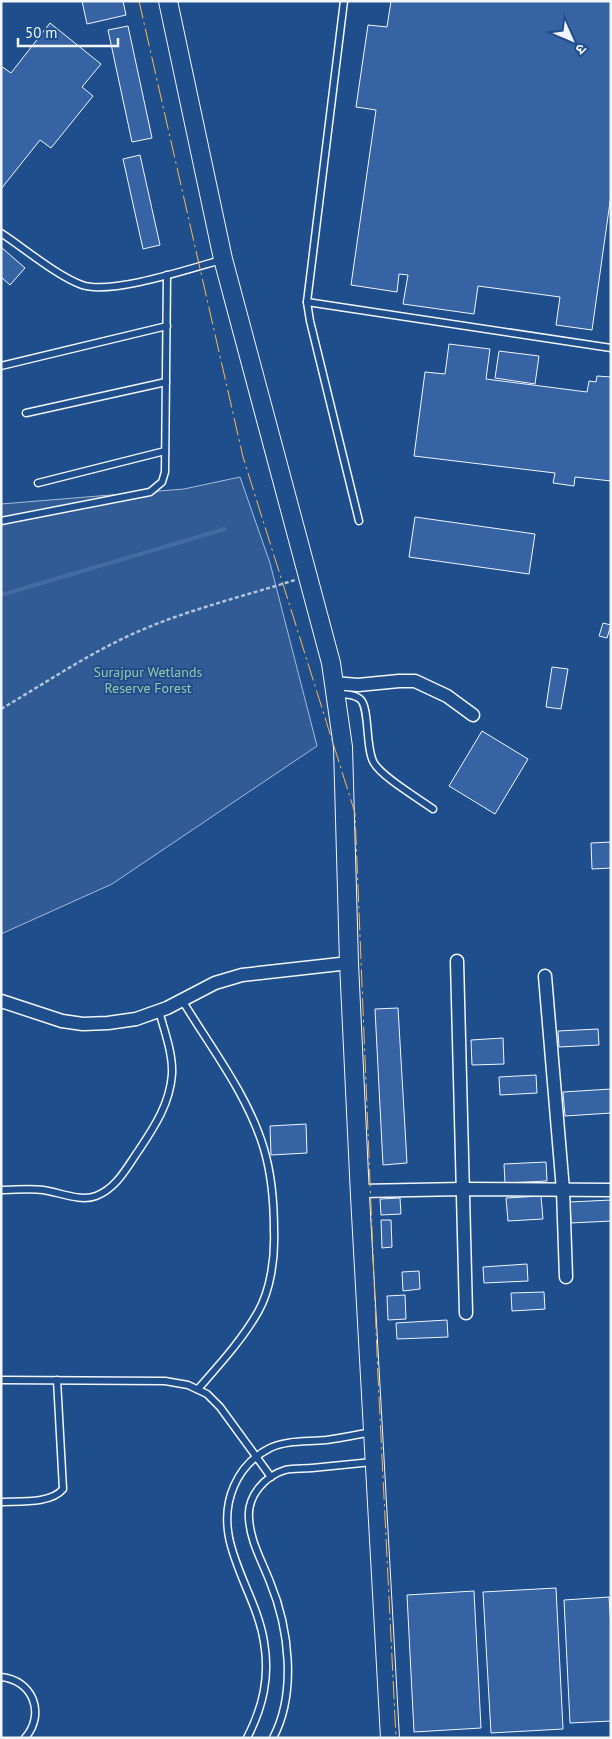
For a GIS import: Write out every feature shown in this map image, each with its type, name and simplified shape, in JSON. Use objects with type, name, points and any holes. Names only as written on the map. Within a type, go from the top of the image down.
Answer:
[{"type":"main road","points":[[168,1],[223,259],[331,663],[343,747],[349,963],[372,1432],[376,1462],[390,1738]]},
{"type":"street","points":[[335,688],[415,681],[447,696],[474,715]]},
{"type":"street","points":[[457,961],[466,1313]]},
{"type":"street","points":[[1,1001],[62,1021],[84,1024],[108,1024],[136,1019],[159,1011],[215,983],[242,975],[349,963]]},
{"type":"street","points":[[545,976],[562,1190],[566,1276]]},
{"type":"street","points":[[361,1191],[463,1189],[611,1190]]},
{"type":"lane","points":[[344,1],[307,302],[312,330],[359,521]]},
{"type":"lane","points":[[1,233],[66,278],[84,286],[109,287],[167,275],[223,259]]},
{"type":"lane","points":[[1,521],[150,492],[162,482],[165,472],[167,275]]},
{"type":"lane","points":[[307,302],[611,348]]},
{"type":"lane","points":[[1,366],[167,326]]},
{"type":"lane","points":[[26,413],[166,382]]},
{"type":"lane","points":[[38,483],[165,452]]},
{"type":"lane","points":[[335,688],[359,698],[364,706],[369,752],[375,764],[384,774],[432,809]]},
{"type":"lane","points":[[182,1000],[242,1096],[252,1117],[264,1149],[272,1183],[274,1216],[275,1250],[268,1285],[259,1311],[234,1346],[198,1390]]},
{"type":"lane","points":[[1,1190],[32,1188],[84,1198],[95,1196],[120,1179],[155,1126],[164,1107],[170,1086],[172,1062],[159,1011]]},
{"type":"lane","points":[[1,1380],[165,1381],[188,1385],[207,1394],[220,1407],[271,1477]]},
{"type":"lane","points":[[1,1502],[47,1499],[59,1494],[63,1489],[57,1380]]},
{"type":"lane","points":[[248,1738],[262,1703],[266,1680],[266,1654],[260,1624],[231,1548],[227,1531],[226,1516],[230,1494],[239,1475],[257,1456],[270,1448],[286,1443],[325,1440],[372,1432]]},
{"type":"lane","points":[[273,1738],[284,1713],[287,1662],[284,1636],[273,1590],[253,1540],[248,1517],[254,1493],[271,1477],[286,1470],[376,1462]]},
{"type":"lane","points":[[1,1677],[17,1681],[28,1690],[34,1703],[36,1717],[31,1731],[26,1738]]},
{"type":"path","points":[[1,709],[96,652],[158,623],[308,576]]},
{"type":"shaded area","name":"Surajpur Wetlands Reserve Forest","points":[[240,477],[270,563],[317,746],[112,884],[1,934],[1,504],[184,489]]},
{"type":"building","points":[[82,1],[123,1],[126,15],[87,24]]},
{"type":"building","points":[[391,1],[611,1],[611,195],[592,330],[556,325],[560,297],[478,286],[474,314],[403,304],[408,275],[399,274],[397,292],[351,285],[376,110],[356,107],[368,25],[387,27]]},
{"type":"building","points":[[50,23],[101,64],[82,87],[93,96],[51,148],[40,140],[1,189],[1,66],[11,73]]},
{"type":"building","points":[[128,26],[152,138],[132,142],[108,30]]},
{"type":"building","points":[[140,155],[160,245],[143,249],[123,159]]},
{"type":"building","points":[[1,247],[25,268],[10,285],[1,277]]},
{"type":"building","points":[[449,344],[490,349],[486,379],[587,392],[589,381],[596,382],[597,376],[611,377],[611,481],[575,477],[574,486],[553,483],[555,473],[414,456],[425,372],[445,374]]},
{"type":"building","points":[[499,351],[539,356],[535,384],[495,378]]},
{"type":"building","points":[[415,517],[535,534],[529,574],[409,557]]},
{"type":"building","points":[[603,623],[611,625],[607,638],[599,636]]},
{"type":"building","points":[[552,667],[568,669],[561,709],[546,707]]},
{"type":"building","points":[[482,731],[528,759],[495,814],[449,786]]},
{"type":"building","points":[[611,842],[611,868],[592,869],[591,843]]},
{"type":"building","points":[[398,1008],[407,1163],[383,1165],[375,1009]]},
{"type":"building","points":[[598,1029],[599,1045],[559,1047],[558,1031]]},
{"type":"building","points":[[503,1038],[504,1064],[472,1065],[471,1040]]},
{"type":"building","points":[[536,1075],[537,1093],[500,1095],[499,1077]]},
{"type":"building","points":[[611,1089],[611,1113],[565,1116],[563,1092]]},
{"type":"building","points":[[306,1124],[307,1153],[271,1155],[270,1126]]},
{"type":"building","points":[[546,1162],[547,1181],[505,1183],[504,1164]]},
{"type":"building","points":[[541,1196],[543,1219],[508,1221],[506,1198]]},
{"type":"building","points":[[400,1198],[401,1214],[381,1215],[380,1199]]},
{"type":"building","points":[[611,1200],[611,1221],[571,1223],[570,1202]]},
{"type":"building","points":[[381,1220],[391,1220],[392,1247],[382,1248]]},
{"type":"building","points":[[527,1264],[528,1281],[484,1283],[483,1267]]},
{"type":"building","points":[[419,1271],[420,1289],[403,1291],[402,1272]]},
{"type":"building","points":[[544,1292],[545,1309],[512,1311],[511,1293]]},
{"type":"building","points":[[405,1295],[406,1319],[388,1320],[387,1296]]},
{"type":"building","points":[[447,1320],[448,1337],[397,1339],[396,1323]]},
{"type":"building","points":[[556,1588],[563,1729],[491,1733],[483,1592]]},
{"type":"building","points":[[474,1591],[481,1728],[414,1732],[407,1595]]},
{"type":"building","points":[[609,1597],[611,1627],[611,1721],[570,1723],[564,1600]]},
{"type":"waterway","points":[[1,595],[225,529]]},
{"type":"power","points":[[139,1],[243,457],[355,813],[378,1377],[396,1738]]}]
